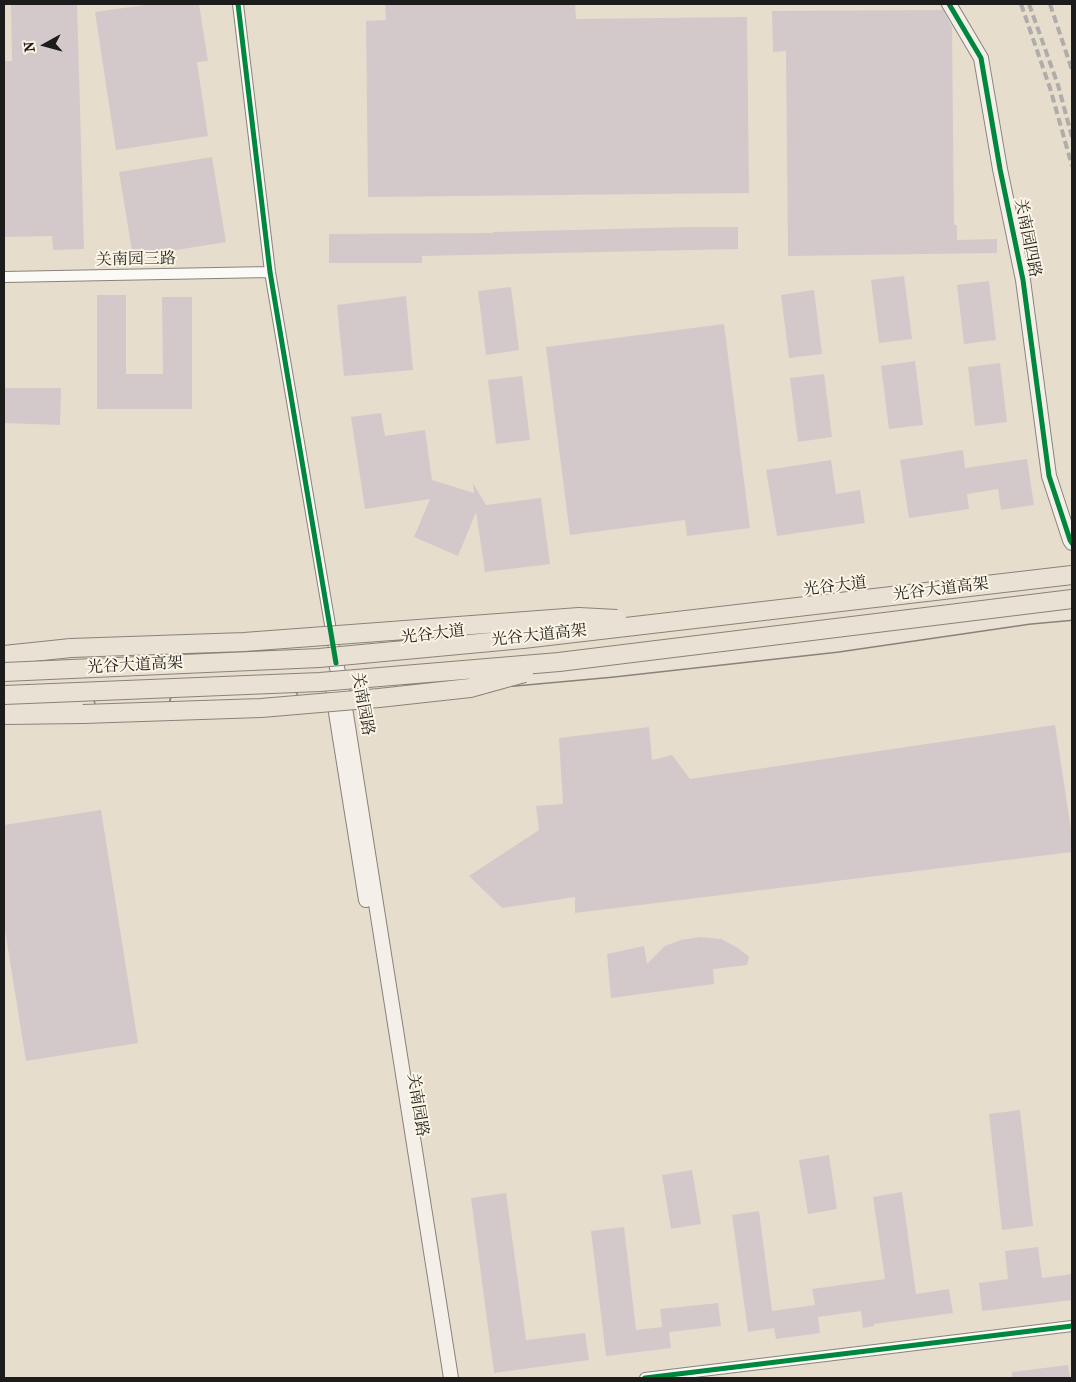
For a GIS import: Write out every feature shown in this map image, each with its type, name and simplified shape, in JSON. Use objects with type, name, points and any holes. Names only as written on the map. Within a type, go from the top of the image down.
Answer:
[{"type":"highway","name":"光谷大道高架","points":[[4,671],[319,658],[523,639],[1072,573]]},
{"type":"highway","name":"光谷大道高架","points":[[4,695],[320,682],[568,661],[1072,599]]},
{"type":"highway","points":[[4,655],[71,648],[244,642],[579,617],[665,622]]},
{"type":"highway","points":[[4,715],[260,708],[398,696],[470,688],[568,661]]},
{"type":"main road","name":"关南园四路","points":[[948,4],[981,58],[1002,178],[1023,280],[1049,476],[1072,543]]},
{"type":"main road","name":"光谷大道","points":[[4,671],[270,667],[336,663],[818,607],[1072,573]]},
{"type":"main road","points":[[4,706],[103,705],[338,696],[398,688],[611,669],[836,644],[1028,616],[1072,612]]},
{"type":"main road","name":"关南园路","points":[[336,663],[338,696],[444,1378]]},
{"type":"main road","name":"关南园路","points":[[338,696],[451,1378]]},
{"type":"street","points":[[238,4],[270,272],[336,663]]},
{"type":"street","name":"关南园三路","points":[[4,277],[270,272]]},
{"type":"street","points":[[645,1378],[1072,1326]]},
{"type":"building","points":[[11,4],[77,4],[84,249],[53,250],[52,236],[4,237],[4,61],[12,61]]},
{"type":"building","points":[[152,4],[199,4],[208,61],[197,62],[208,136],[116,150],[95,12]]},
{"type":"building","points":[[385,4],[575,4],[576,19],[747,17],[749,193],[368,197],[366,21],[386,20]]},
{"type":"building","points":[[943,10],[952,27],[954,225],[957,225],[957,240],[997,239],[997,253],[788,256],[786,51],[773,52],[772,11]]},
{"type":"building","points":[[212,157],[226,242],[133,257],[119,172]]},
{"type":"building","points":[[738,227],[738,249],[422,256],[422,263],[329,263],[329,234],[493,233]]},
{"type":"building","points":[[904,276],[912,339],[879,343],[871,280]]},
{"type":"building","points":[[989,281],[996,340],[964,344],[957,285]]},
{"type":"building","points":[[511,287],[519,350],[486,355],[478,291]]},
{"type":"building","points":[[814,290],[822,354],[789,358],[781,295]]},
{"type":"building","points":[[97,295],[126,295],[126,374],[163,374],[162,297],[192,297],[192,409],[97,409]]},
{"type":"building","points":[[406,296],[413,370],[344,376],[337,305]]},
{"type":"building","points":[[724,324],[750,528],[687,536],[685,520],[570,535],[546,347]]},
{"type":"building","points":[[915,361],[923,425],[889,429],[881,366]]},
{"type":"building","points":[[1000,363],[1007,422],[975,426],[968,367]]},
{"type":"building","points":[[824,374],[832,437],[798,442],[790,378]]},
{"type":"building","points":[[522,376],[530,440],[496,444],[488,380]]},
{"type":"building","points":[[4,388],[61,388],[60,425],[4,423]]},
{"type":"building","points":[[381,413],[385,436],[425,430],[432,480],[474,493],[473,483],[486,505],[541,498],[550,564],[485,572],[476,512],[458,556],[414,537],[430,499],[365,509],[351,417]]},
{"type":"building","points":[[963,450],[965,468],[1027,459],[1034,505],[1001,510],[998,489],[967,494],[969,509],[909,518],[900,460]]},
{"type":"building","points":[[831,460],[836,494],[860,490],[865,523],[777,536],[766,470]]},
{"type":"building","points":[[1055,725],[1072,836],[1072,852],[575,913],[575,897],[502,908],[469,876],[539,830],[536,806],[563,804],[559,738],[649,727],[652,760],[672,755],[690,779]]},
{"type":"building","points":[[101,810],[138,1043],[26,1061],[4,924],[4,825]]},
{"type":"building","points":[[700,937],[721,939],[738,948],[749,957],[747,965],[713,969],[714,984],[611,998],[607,954],[644,946],[647,964],[665,946],[681,940]]},
{"type":"building","points":[[1020,1110],[1033,1226],[1002,1230],[989,1114]]},
{"type":"building","points":[[829,1155],[837,1209],[808,1214],[799,1160]]},
{"type":"building","points":[[692,1170],[701,1224],[671,1229],[662,1175]]},
{"type":"building","points":[[902,1192],[916,1294],[949,1289],[953,1313],[874,1324],[874,1326],[863,1328],[861,1311],[818,1317],[820,1333],[776,1339],[774,1328],[748,1332],[732,1215],[759,1211],[772,1311],[815,1305],[812,1289],[885,1279],[873,1197]]},
{"type":"building","points":[[506,1193],[526,1340],[585,1333],[589,1360],[494,1373],[471,1198]]},
{"type":"building","points":[[624,1227],[636,1330],[662,1327],[660,1309],[718,1303],[721,1326],[669,1332],[671,1348],[606,1356],[591,1231]]},
{"type":"building","points":[[1038,1247],[1042,1278],[1072,1274],[1072,1300],[982,1311],[979,1283],[1008,1279],[1005,1251]]},
{"type":"building","points":[[1068,1365],[1070,1378],[1012,1378],[1012,1372]]},
{"type":"railway","points":[[1021,4],[1050,88],[1072,166]]},
{"type":"railway","points":[[1029,4],[1058,85],[1072,137]]},
{"type":"railway","points":[[1050,4],[1072,70]]},
{"type":"cycle path","points":[[238,4],[270,272],[336,663]]},
{"type":"cycle path","points":[[949,4],[981,58],[1000,169],[1023,280],[1049,476],[1072,543]]},
{"type":"cycle path","points":[[645,1378],[1072,1326]]}]
